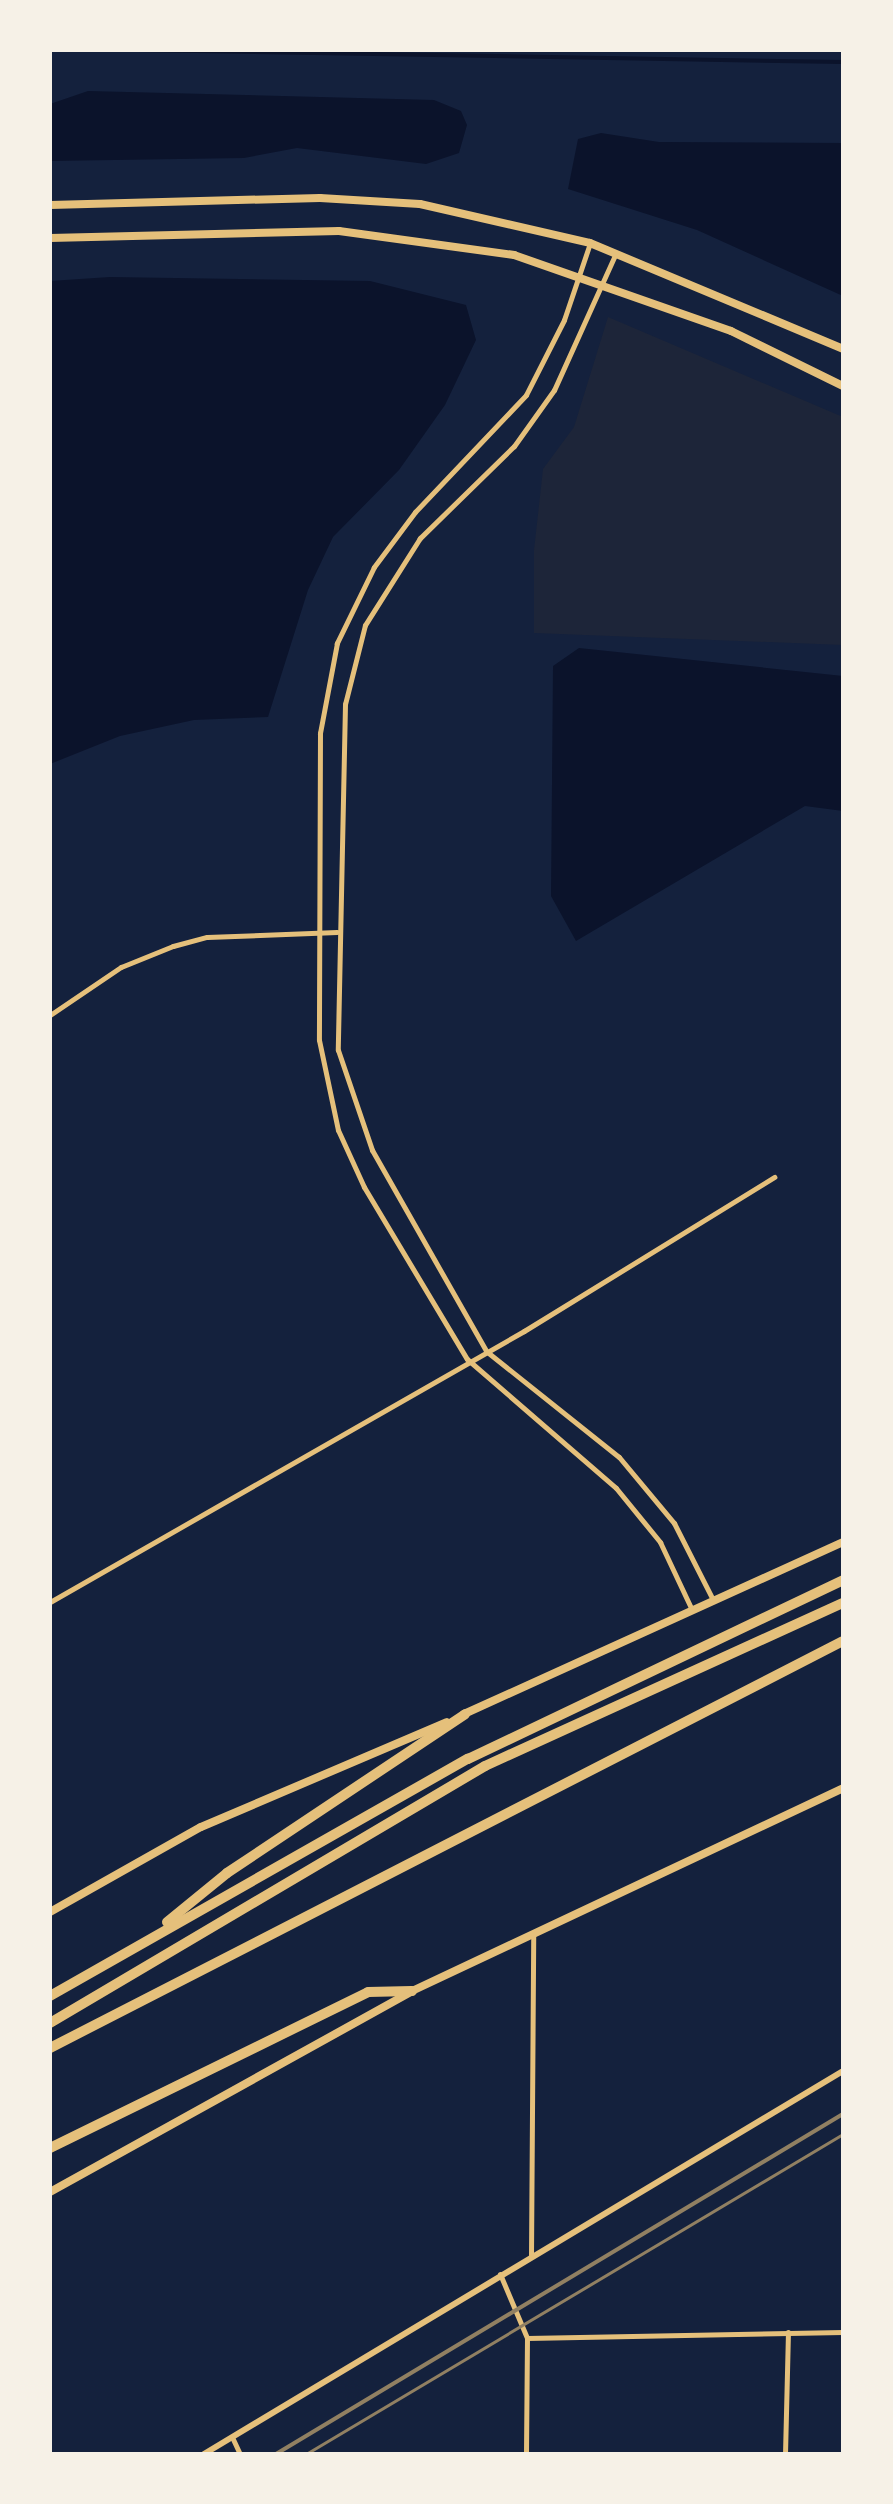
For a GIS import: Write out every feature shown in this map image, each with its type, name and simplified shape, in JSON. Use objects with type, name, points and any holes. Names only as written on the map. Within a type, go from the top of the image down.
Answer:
[{"type":"highway","points":[[50,1996],[152,1934],[468,1758],[843,1580]]},
{"type":"highway","points":[[50,2023],[485,1766],[843,1603]]},
{"type":"highway","points":[[50,2048],[843,1641]]},
{"type":"highway","points":[[152,1934],[227,1873],[465,1714]]},
{"type":"highway","points":[[50,2148],[368,1992],[412,1990]]},
{"type":"main road","points":[[50,206],[320,198],[420,204],[590,242],[843,349]]},
{"type":"main road","points":[[50,238],[339,231],[445,242],[603,282],[732,331],[843,386]]},
{"type":"main road","points":[[50,1912],[213,1821],[465,1714],[690,1608],[843,1542]]},
{"type":"main road","points":[[50,2192],[412,1990],[533,1936],[629,1884],[843,1788]]},
{"type":"street","points":[[590,242],[564,320],[526,395],[415,512],[374,566],[337,642],[320,733],[318,1040],[338,1130],[364,1187],[467,1359],[616,1488],[660,1542],[690,1608]]},
{"type":"street","points":[[616,252],[554,390],[514,446],[420,538],[366,624],[345,704],[338,1050],[350,1096],[372,1150],[486,1351],[620,1458],[674,1524],[712,1598]]},
{"type":"street","points":[[50,1014],[121,968],[173,946],[207,937],[338,932]]},
{"type":"street","points":[[50,1602],[486,1351],[774,1177]]},
{"type":"street","points":[[531,2256],[533,1936]]},
{"type":"street","points":[[204,2454],[843,2071]]},
{"type":"street","points":[[500,2274],[528,2338],[526,2454]]},
{"type":"street","points":[[785,2454],[788,2332]]},
{"type":"street","points":[[528,2338],[843,2332]]},
{"type":"street","points":[[232,2438],[240,2454]]},
{"type":"shaded area","points":[[88,91],[434,100],[461,111],[467,125],[459,153],[426,164],[297,148],[244,158],[50,161],[50,104]]},
{"type":"shaded area","points":[[601,133],[659,142],[843,143],[843,296],[697,230],[568,189],[578,139]]},
{"type":"shaded area","points":[[110,277],[370,281],[466,305],[476,340],[445,405],[399,470],[333,537],[308,590],[268,717],[194,720],[120,736],[50,764],[50,281]]},
{"type":"shaded area","points":[[608,317],[843,417],[843,645],[534,633],[534,550],[543,469],[574,427]]},
{"type":"shaded area","points":[[579,648],[843,676],[843,811],[805,806],[576,941],[551,896],[553,666]]},
{"type":"waterway","points":[[139,50],[843,62]]},
{"type":"tram line","points":[[306,2454],[843,2134]]},
{"type":"railway","points":[[276,2454],[843,2114]]}]
